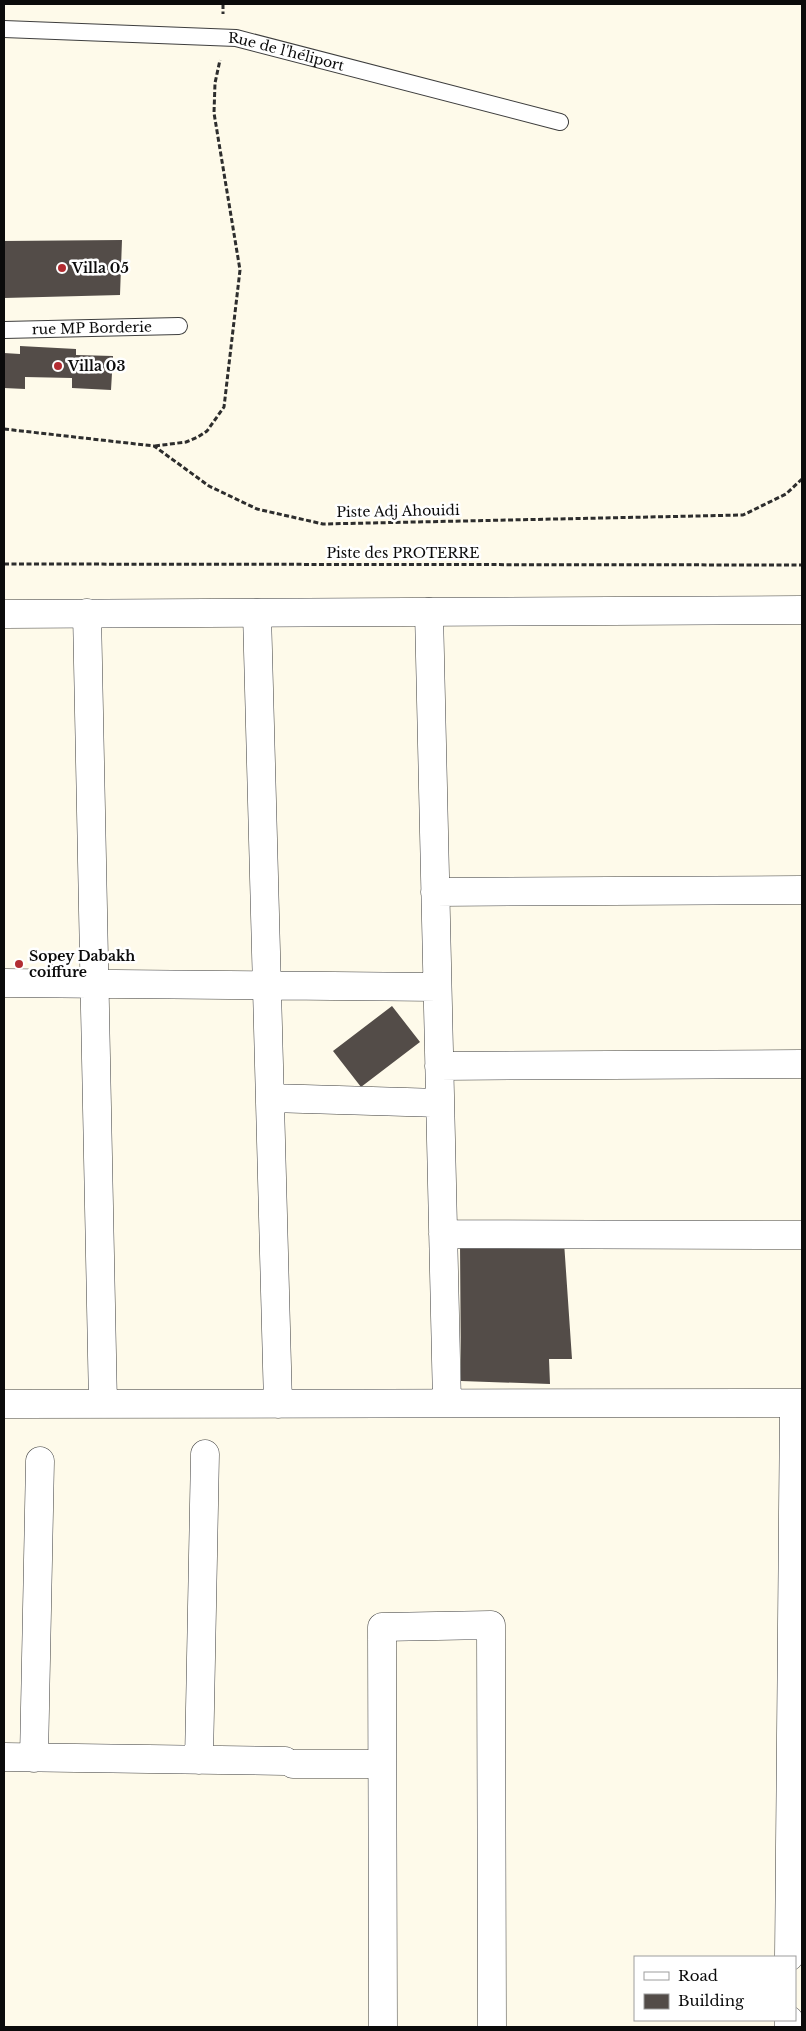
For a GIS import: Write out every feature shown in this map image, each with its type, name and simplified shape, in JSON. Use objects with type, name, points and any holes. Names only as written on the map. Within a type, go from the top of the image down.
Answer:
[{"type":"street","points":[[4,614],[802,610]]},
{"type":"street","points":[[429,612],[447,1404]]},
{"type":"street","points":[[257,613],[278,1404]]},
{"type":"street","points":[[87,614],[103,1404]]},
{"type":"street","points":[[435,892],[802,890]]},
{"type":"street","points":[[4,984],[437,987]]},
{"type":"street","points":[[439,1066],[802,1064]]},
{"type":"street","points":[[270,1098],[440,1103]]},
{"type":"street","points":[[443,1234],[802,1235]]},
{"type":"street","points":[[4,1404],[798,1404],[795,1882],[789,1956]]},
{"type":"street","points":[[199,1760],[205,1454]]},
{"type":"street","points":[[34,1758],[40,1461]]},
{"type":"street","points":[[383,2027],[382,1627],[491,1626],[492,2027]]},
{"type":"street","points":[[4,1757],[382,1764]]},
{"type":"lane","name":"Rue de l'héliport","points":[[4,28],[236,38],[560,122]]},
{"type":"lane","name":"rue MP Borderie","points":[[4,330],[178,326]]},
{"type":"path","points":[[154,446],[186,442],[198,437],[207,431],[224,407],[240,270],[218,147],[214,113],[216,83],[223,37]]},
{"type":"path","name":"Piste Adj Ahouidi","points":[[4,430],[154,446],[209,486],[257,509],[323,524],[743,516],[786,494],[802,480]]},
{"type":"path","name":"Piste des PROTERRE","points":[[4,564],[802,565]]},
{"type":"building","name":"Villa 05","points":[[122,240],[120,295],[4,298],[4,241]]},
{"type":"building","name":"Villa 03","points":[[20,346],[76,349],[76,355],[113,356],[111,390],[72,388],[72,378],[25,377],[25,389],[4,388],[4,353],[20,354]]},
{"type":"building","points":[[392,1006],[420,1042],[361,1087],[333,1051]]},
{"type":"building","points":[[564,1242],[572,1359],[549,1359],[550,1384],[461,1381],[460,1243]]},
{"type":"place","name":"Villa 05","points":[[62,268]]},
{"type":"place","name":"Villa 03","points":[[58,366]]},
{"type":"place","name":"Sopey Dabakh coiffure","points":[[19,964]]}]
